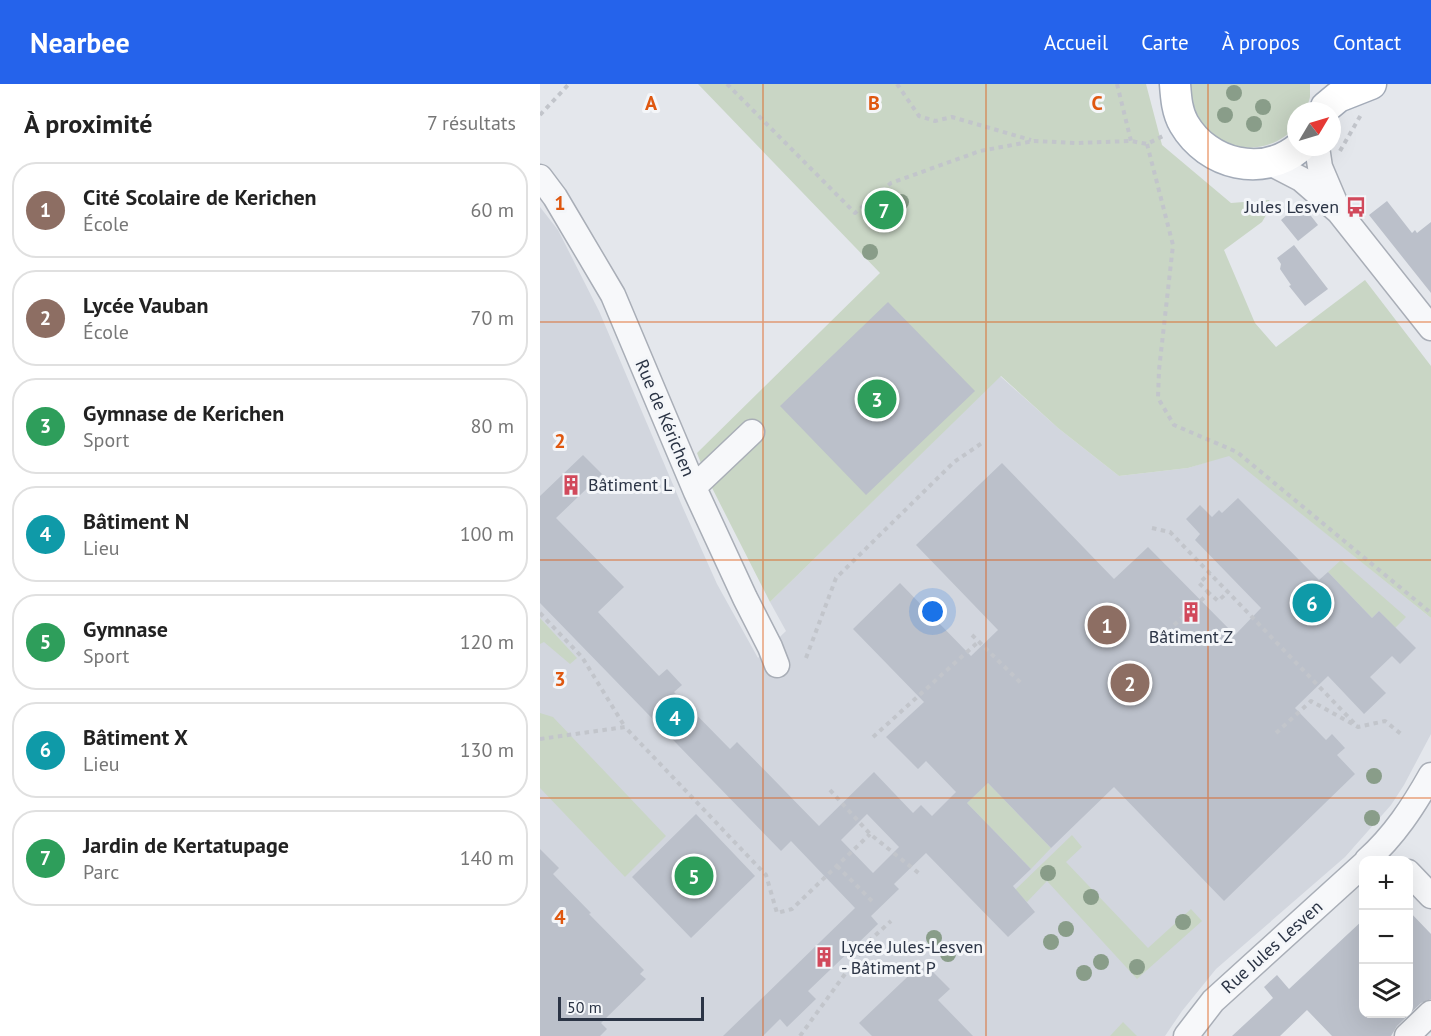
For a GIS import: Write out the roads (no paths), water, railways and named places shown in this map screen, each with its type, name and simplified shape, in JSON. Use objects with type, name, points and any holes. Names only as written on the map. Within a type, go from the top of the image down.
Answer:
[{"type":"main road","points":[[1175,84],[1176,104],[1183,123],[1195,140],[1211,153],[1229,161],[1249,165],[1270,163],[1287,155]]},
{"type":"main road","points":[[1326,101],[1338,97],[1369,95]]},
{"type":"street","points":[[1325,156],[1320,167],[1339,212]]},
{"type":"street","points":[[1270,163],[1301,179],[1339,212],[1431,328]]},
{"type":"street","name":"Rue de Kérichen","points":[[540,177],[555,197],[613,295],[694,487],[777,665]]},
{"type":"street","points":[[694,487],[752,432]]},
{"type":"street","points":[[1383,856],[1431,775]]},
{"type":"street","name":"Rue Jules Lesven","points":[[1186,1036],[1213,1001],[1359,869]]},
{"type":"street","points":[[1413,877],[1431,896]]},
{"type":"street","points":[[1407,1036],[1431,1013]]},
{"type":"place","name":"Jules Lesven","points":[[1356,207]]},
{"type":"place","name":"Jardin de Kertatupage","points":[[884,210]]},
{"type":"place","name":"Gymnase de Kerichen","points":[[877,399]]},
{"type":"place","name":"Bâtiment L","points":[[571,485]]},
{"type":"place","name":"Bâtiment X","points":[[1312,603]]},
{"type":"place","name":"Bâtiment Z","points":[[1191,612]]},
{"type":"place","name":"Cité Scolaire de Kerichen","points":[[1107,625]]},
{"type":"place","name":"Lycée Vauban","points":[[1130,683]]},
{"type":"place","name":"Bâtiment N","points":[[675,717]]},
{"type":"place","name":"Gymnase","points":[[694,876]]},
{"type":"place","name":"Lycée Jules-Lesven - Bâtiment P","points":[[824,957]]}]
